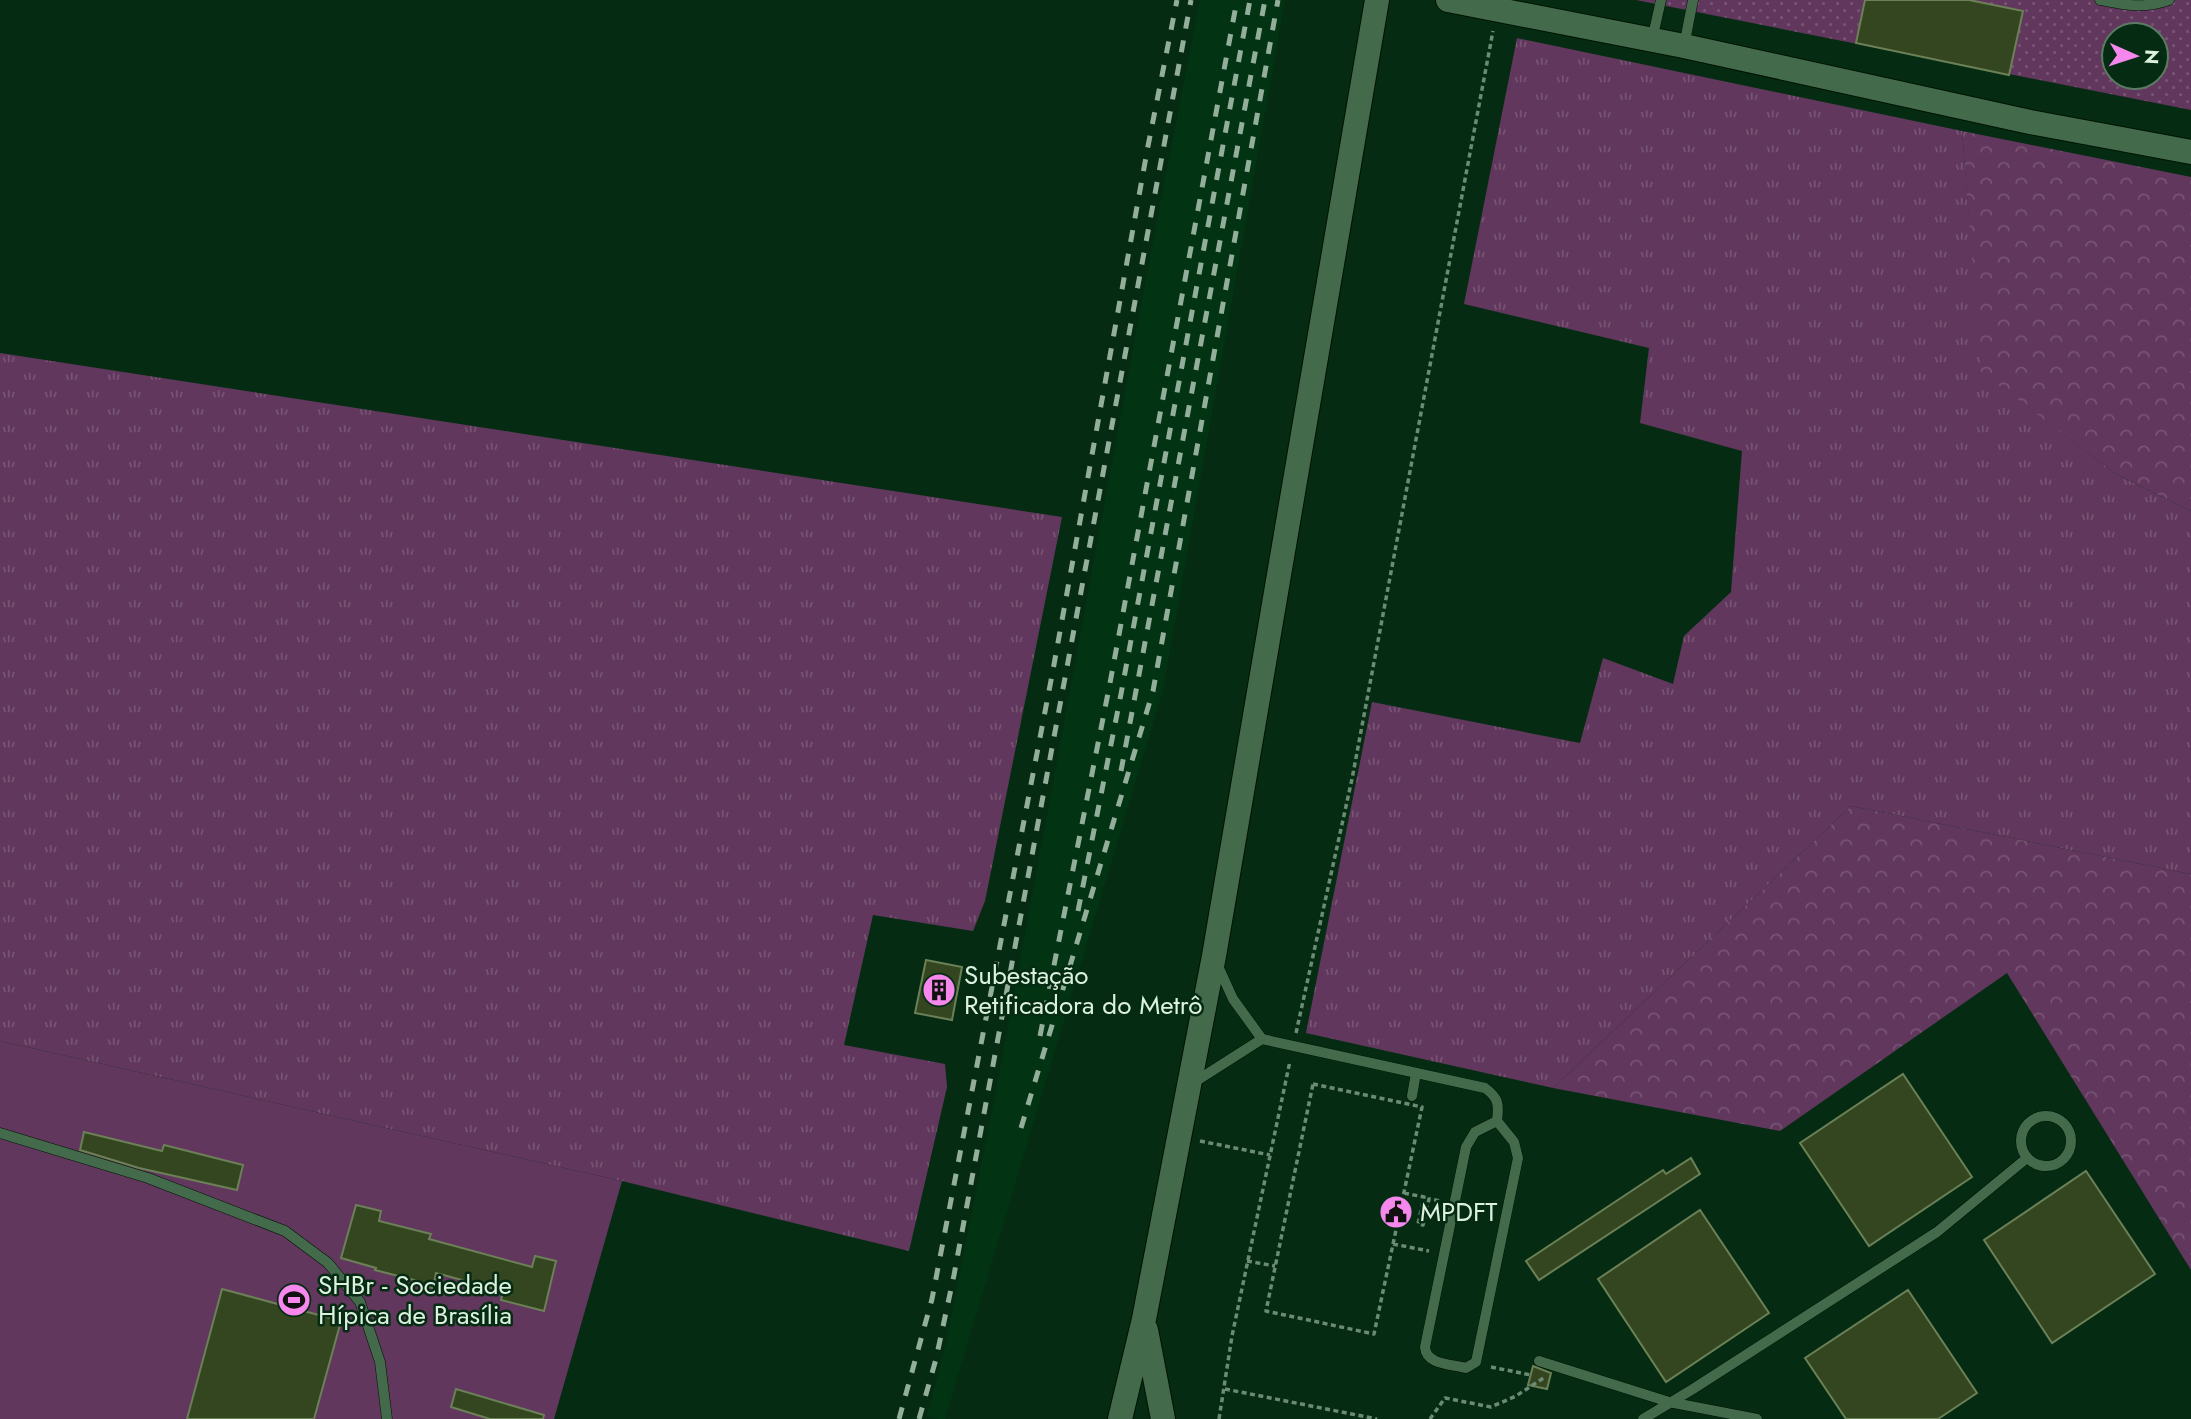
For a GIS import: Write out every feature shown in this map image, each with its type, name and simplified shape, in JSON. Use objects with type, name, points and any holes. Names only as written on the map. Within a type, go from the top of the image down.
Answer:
[{"type":"street","points":[[1120,1419],[1144,1319],[1214,956],[1377,0]]},
{"type":"street","points":[[1448,0],[1497,5],[2030,122],[2191,152]]},
{"type":"street","points":[[1144,1319],[1163,1419]]},
{"type":"lane","points":[[1652,40],[1661,0]]},
{"type":"lane","points":[[1684,46],[1693,0]]},
{"type":"lane","points":[[2100,0],[2134,7],[2169,0]]},
{"type":"lane","points":[[1214,956],[1233,999],[1262,1039],[1486,1088],[1495,1095],[1499,1105],[1497,1121],[1514,1142],[1518,1158],[1476,1362],[1466,1368],[1430,1360],[1425,1355],[1424,1347],[1466,1147],[1475,1132],[1497,1121]]},
{"type":"lane","points":[[1189,1086],[1262,1039]]},
{"type":"lane","points":[[1412,1096],[1416,1073]]},
{"type":"lane","points":[[2036,1117],[2054,1117],[2068,1129],[2071,1147],[2061,1162],[2043,1167],[2027,1158],[2020,1143],[2024,1128],[2036,1117]]},
{"type":"lane","points":[[0,1133],[148,1178],[285,1231],[328,1263],[360,1302],[380,1362],[387,1419]]},
{"type":"lane","points":[[1643,1419],[1937,1232],[2027,1158]]},
{"type":"lane","points":[[1539,1361],[1669,1402],[1757,1419]]},
{"type":"path","points":[[1219,1419],[1247,1261],[1352,779],[1497,5]]},
{"type":"path","points":[[1313,1084],[1422,1107],[1393,1244],[1374,1334],[1266,1311],[1313,1084]]},
{"type":"path","points":[[1180,1137],[1270,1155]]},
{"type":"path","points":[[1404,1193],[1423,1197],[1418,1224],[1423,1224],[1429,1199],[1453,1204]]},
{"type":"path","points":[[1393,1244],[1425,1251]]},
{"type":"path","points":[[1247,1261],[1275,1266]]},
{"type":"path","points":[[1476,1362],[1488,1367],[1545,1377]]},
{"type":"path","points":[[1430,1419],[1445,1398],[1491,1407],[1516,1396],[1561,1367]]},
{"type":"path","points":[[1225,1389],[1377,1419]]},
{"type":"shaded area","points":[[1200,0],[1285,0],[1163,690],[945,1419],[940,1419],[927,1416],[946,1343],[1000,1069]]},
{"type":"green space","points":[[1636,0],[2191,0],[2191,110]]},
{"type":"green space","points":[[1517,38],[1962,131],[1982,372],[2116,474],[2191,511],[2191,874],[1851,806],[1553,1088],[1306,1033],[1372,702],[1580,743],[1603,658],[1673,684],[1684,636],[1731,592],[1742,451],[1640,423],[1649,348],[1464,304]]},
{"type":"green space","points":[[1962,131],[2191,177],[2191,511],[2116,474],[1981,372]]},
{"type":"green space","points":[[0,353],[1062,517],[985,901],[973,931],[873,915],[844,1045],[945,1064],[947,1087],[909,1251],[622,1181],[0,1041]]},
{"type":"green space","points":[[1851,806],[2191,874],[2191,1270],[2007,973],[1780,1131],[1553,1088]]},
{"type":"green space","name":"SHBr - Sociedade Hípica de Brasília","points":[[0,1041],[622,1181],[554,1419],[0,1419]]},
{"type":"building","points":[[1865,0],[1969,0],[2023,11],[2009,75],[1856,43]]},
{"type":"building","name":"Subestação Retificadora do Metrô","points":[[926,960],[962,967],[952,1020],[915,1013]]},
{"type":"building","points":[[1903,1074],[1972,1177],[1869,1246],[1800,1143]]},
{"type":"building","points":[[84,1132],[162,1151],[164,1145],[243,1165],[237,1190],[139,1168],[80,1150]]},
{"type":"building","points":[[1691,1158],[1700,1174],[1539,1280],[1526,1261],[1663,1170],[1666,1174]]},
{"type":"building","points":[[2086,1171],[2155,1274],[2052,1343],[1984,1240]]},
{"type":"building","points":[[356,1205],[381,1211],[379,1221],[431,1234],[429,1239],[532,1267],[535,1256],[556,1261],[544,1311],[501,1300],[503,1291],[436,1273],[433,1288],[341,1258]]},
{"type":"building","points":[[1700,1210],[1769,1313],[1666,1382],[1598,1279]]},
{"type":"building","points":[[222,1289],[341,1321],[314,1419],[187,1419]]},
{"type":"building","points":[[1908,1290],[1977,1393],[1938,1419],[1846,1419],[1805,1358]]},
{"type":"building","points":[[1533,1366],[1551,1373],[1547,1389],[1528,1385]]},
{"type":"building","points":[[456,1389],[544,1415],[543,1419],[490,1419],[451,1407]]},
{"type":"railway","points":[[899,1419],[932,1299],[1053,670],[1177,0]]},
{"type":"railway","points":[[919,1419],[936,1359],[954,1275],[1191,0]]},
{"type":"railway","points":[[1040,1036],[1110,683],[1237,0]]},
{"type":"railway","points":[[1078,911],[1250,0]]},
{"type":"railway","points":[[1121,771],[1265,0]]},
{"type":"railway","points":[[1021,1128],[1153,691],[1278,0]]},
{"type":"place","name":"Subestação Retificadora do Metrô","points":[[939,990]]},
{"type":"place","name":"MPDFT","points":[[1396,1212]]},
{"type":"place","name":"SHBr - Sociedade Hípica de Brasília","points":[[294,1300]]}]
